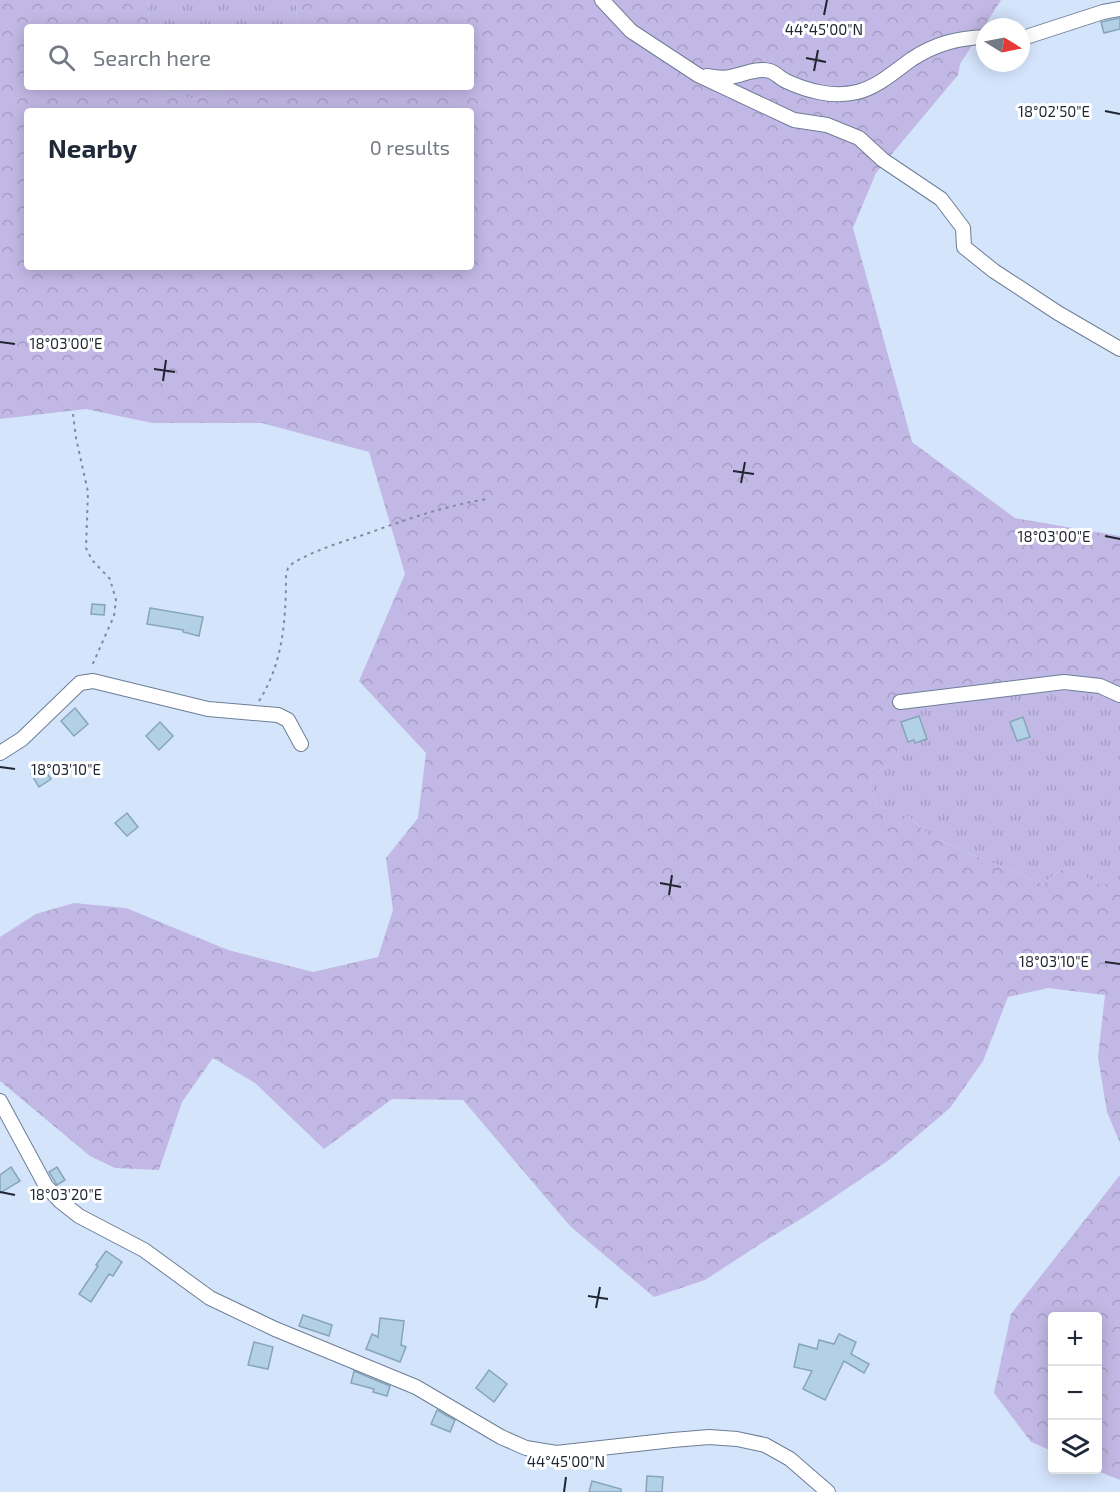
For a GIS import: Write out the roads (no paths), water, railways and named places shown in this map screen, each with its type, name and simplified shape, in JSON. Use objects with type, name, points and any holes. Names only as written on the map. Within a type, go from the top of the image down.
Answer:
[{"type":"street","points":[[602,0],[631,31],[698,75],[794,120],[827,125],[859,138],[883,160],[941,199],[963,228],[964,247],[976,258],[1058,313],[1120,349]]},
{"type":"street","points":[[1030,34],[1102,12],[1120,9]]},
{"type":"street","points":[[698,75],[727,78],[756,71],[771,71],[798,86],[824,93],[857,92],[882,81],[937,45],[954,40],[976,38]]},
{"type":"street","points":[[0,753],[22,739],[72,690],[86,681],[208,709],[278,715],[288,720],[301,744]]},
{"type":"street","points":[[900,702],[1064,682],[1100,686],[1120,695]]},
{"type":"street","points":[[0,1101],[46,1186],[79,1216],[144,1250],[210,1298],[275,1329],[416,1387],[501,1437],[526,1448],[556,1453],[709,1437],[737,1439],[765,1445],[790,1459],[828,1492]]}]
